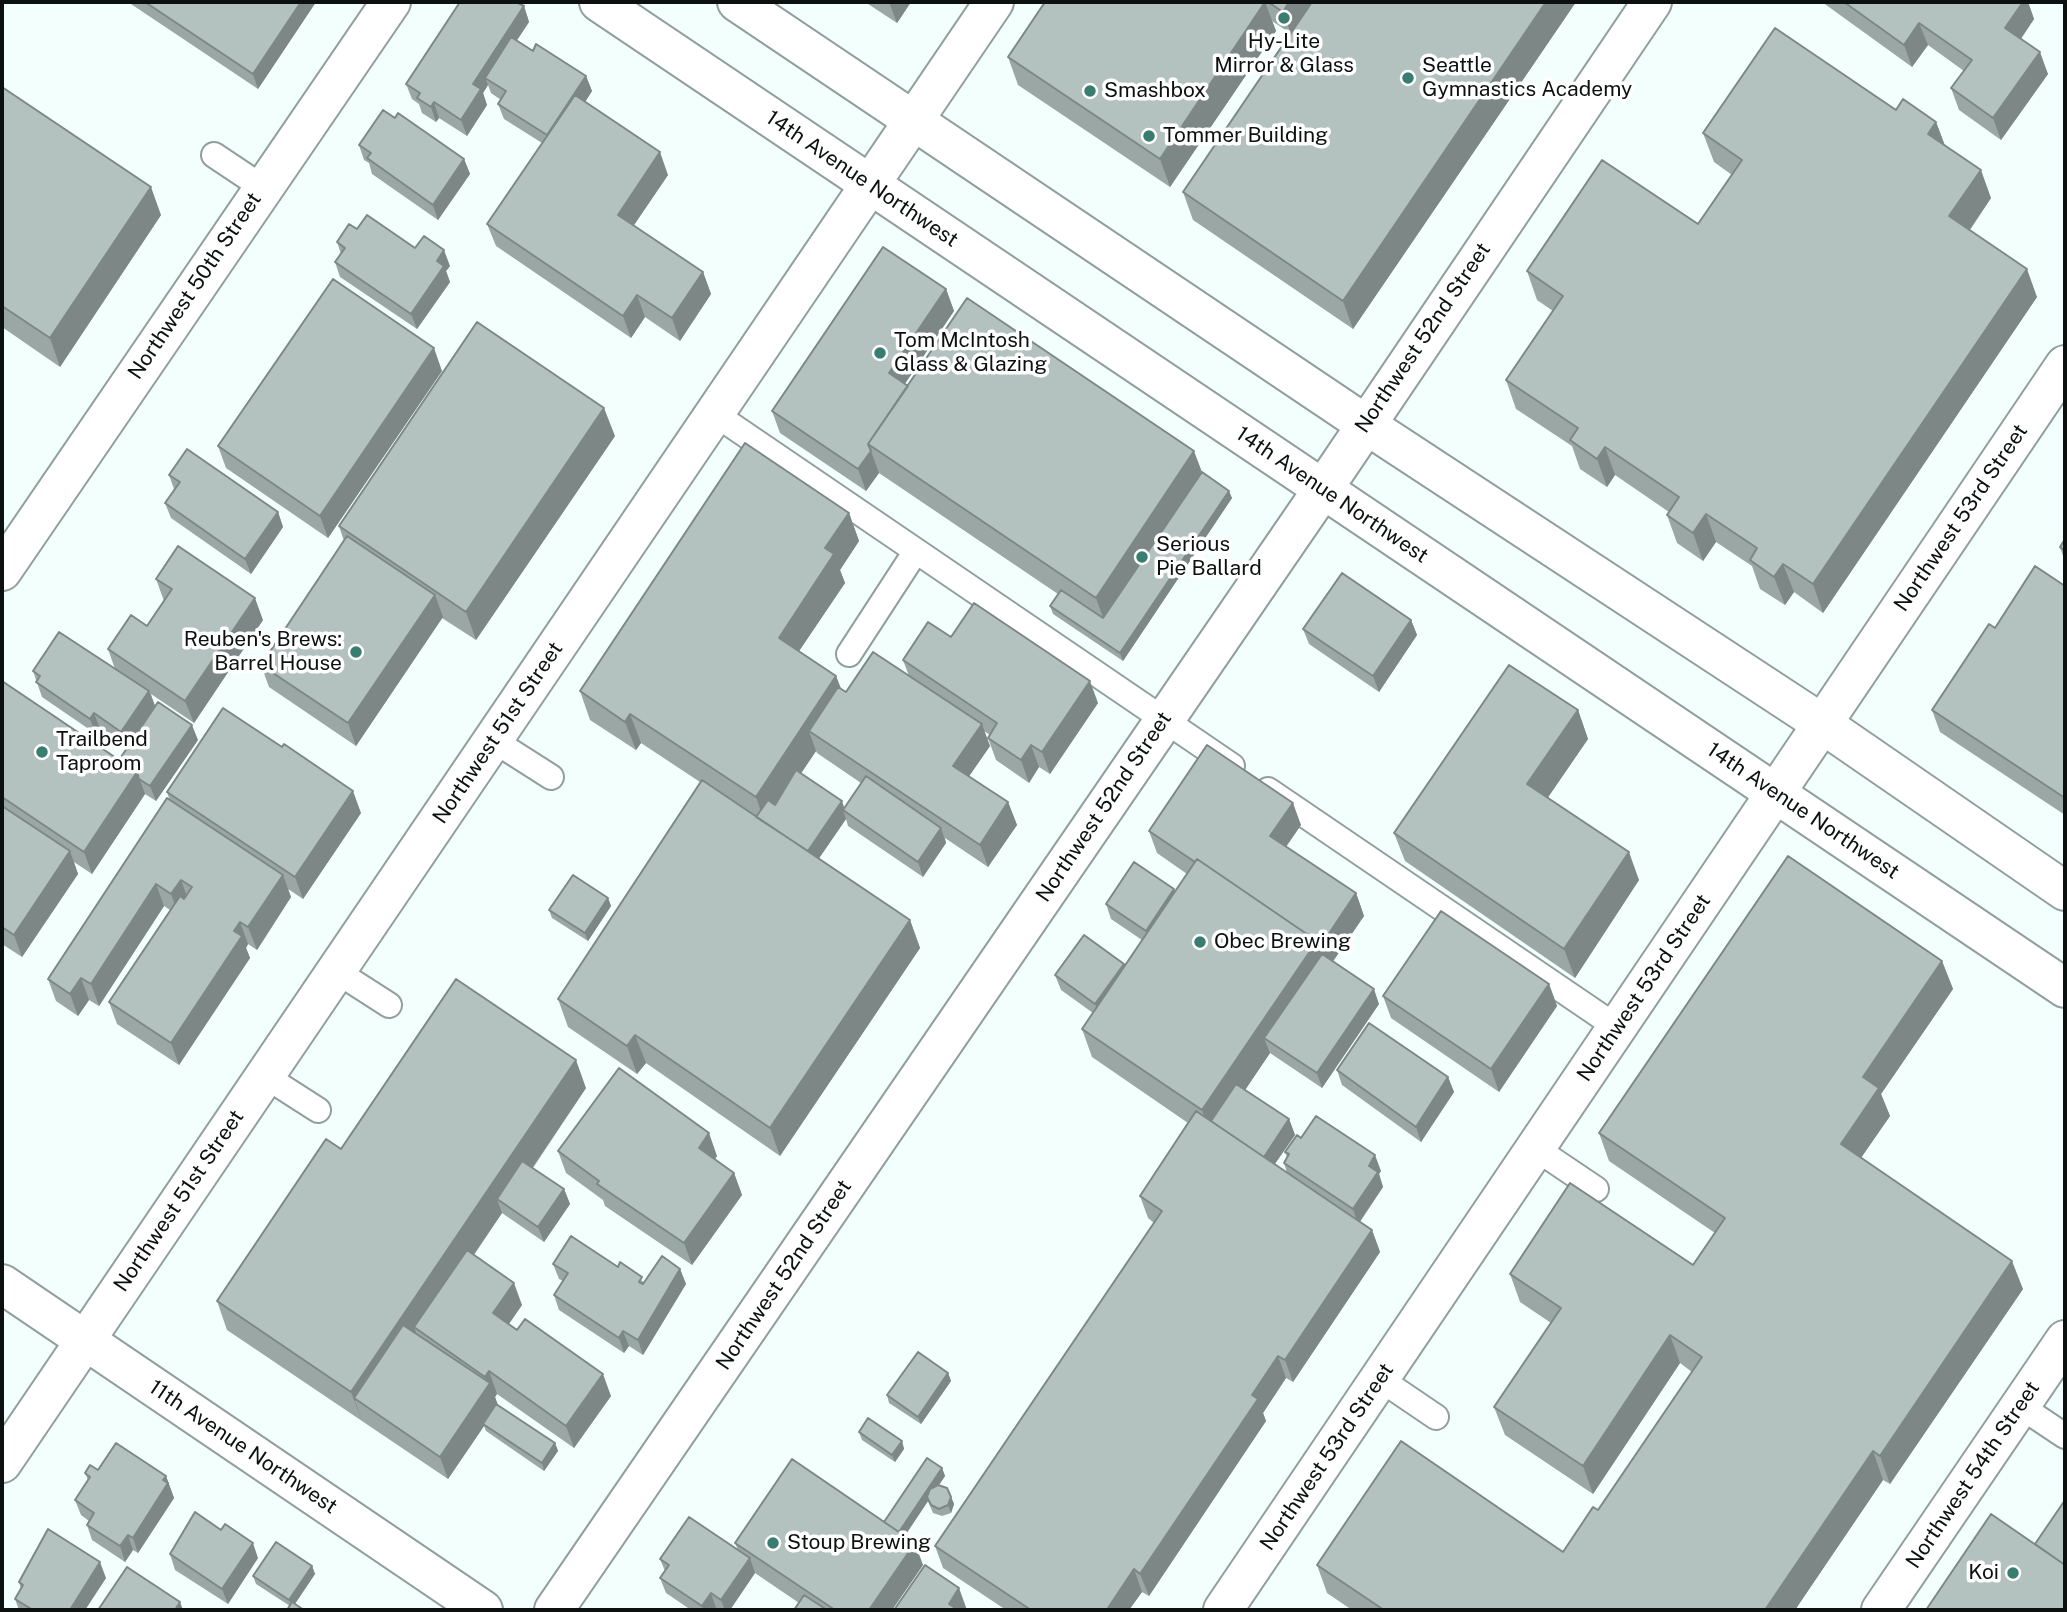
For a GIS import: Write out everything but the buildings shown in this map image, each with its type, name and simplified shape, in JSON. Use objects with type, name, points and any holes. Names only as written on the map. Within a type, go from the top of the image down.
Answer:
[{"type":"street","name":"Northwest 50th Street","points":[[2,571],[391,2]]},
{"type":"street","name":"14th Avenue Northwest","points":[[599,2],[2065,988]]},
{"type":"street","points":[[737,2],[1365,424],[1821,723],[2065,891]]},
{"type":"street","name":"Northwest 51st Street","points":[[2,1463],[994,2]]},
{"type":"street","name":"Northwest 52nd Street","points":[[554,1610],[1323,489],[1652,2]]},
{"type":"street","name":"Northwest 53rd Street","points":[[1223,1610],[2065,365]]},
{"type":"street","name":"11th Avenue Northwest","points":[[2,1284],[483,1610]]},
{"type":"street","name":"Northwest 54th Street","points":[[1881,1610],[2065,1340]]},
{"type":"lane","points":[[214,155],[262,187]]},
{"type":"lane","points":[[715,414],[1618,1028]]},
{"type":"lane","points":[[849,654],[916,551]]},
{"type":"lane","points":[[493,740],[551,777]]},
{"type":"lane","points":[[336,971],[389,1005]]},
{"type":"lane","points":[[265,1076],[318,1110]]},
{"type":"lane","points":[[1535,1148],[1596,1189]]},
{"type":"lane","points":[[1380,1379],[1436,1417]]},
{"type":"lane","points":[[2020,1406],[2065,1436]]},
{"type":"place","name":"Hy-Lite Mirror & Glass","points":[[1284,18]]},
{"type":"place","name":"Seattle Gymnastics Academy","points":[[1408,78]]},
{"type":"place","name":"Smashbox","points":[[1090,91]]},
{"type":"place","name":"Tommer Building","points":[[1149,136]]},
{"type":"place","name":"Tom McIntosh Glass & Glazing","points":[[880,353]]},
{"type":"place","name":"Serious Pie Ballard","points":[[1142,557]]},
{"type":"place","name":"Reuben's Brews: Barrel House","points":[[356,652]]},
{"type":"place","name":"Trailbend Taproom","points":[[42,752]]},
{"type":"place","name":"Obec Brewing","points":[[1200,942]]},
{"type":"place","name":"Stoup Brewing","points":[[773,1543]]},
{"type":"place","name":"Koi","points":[[2013,1573]]}]
